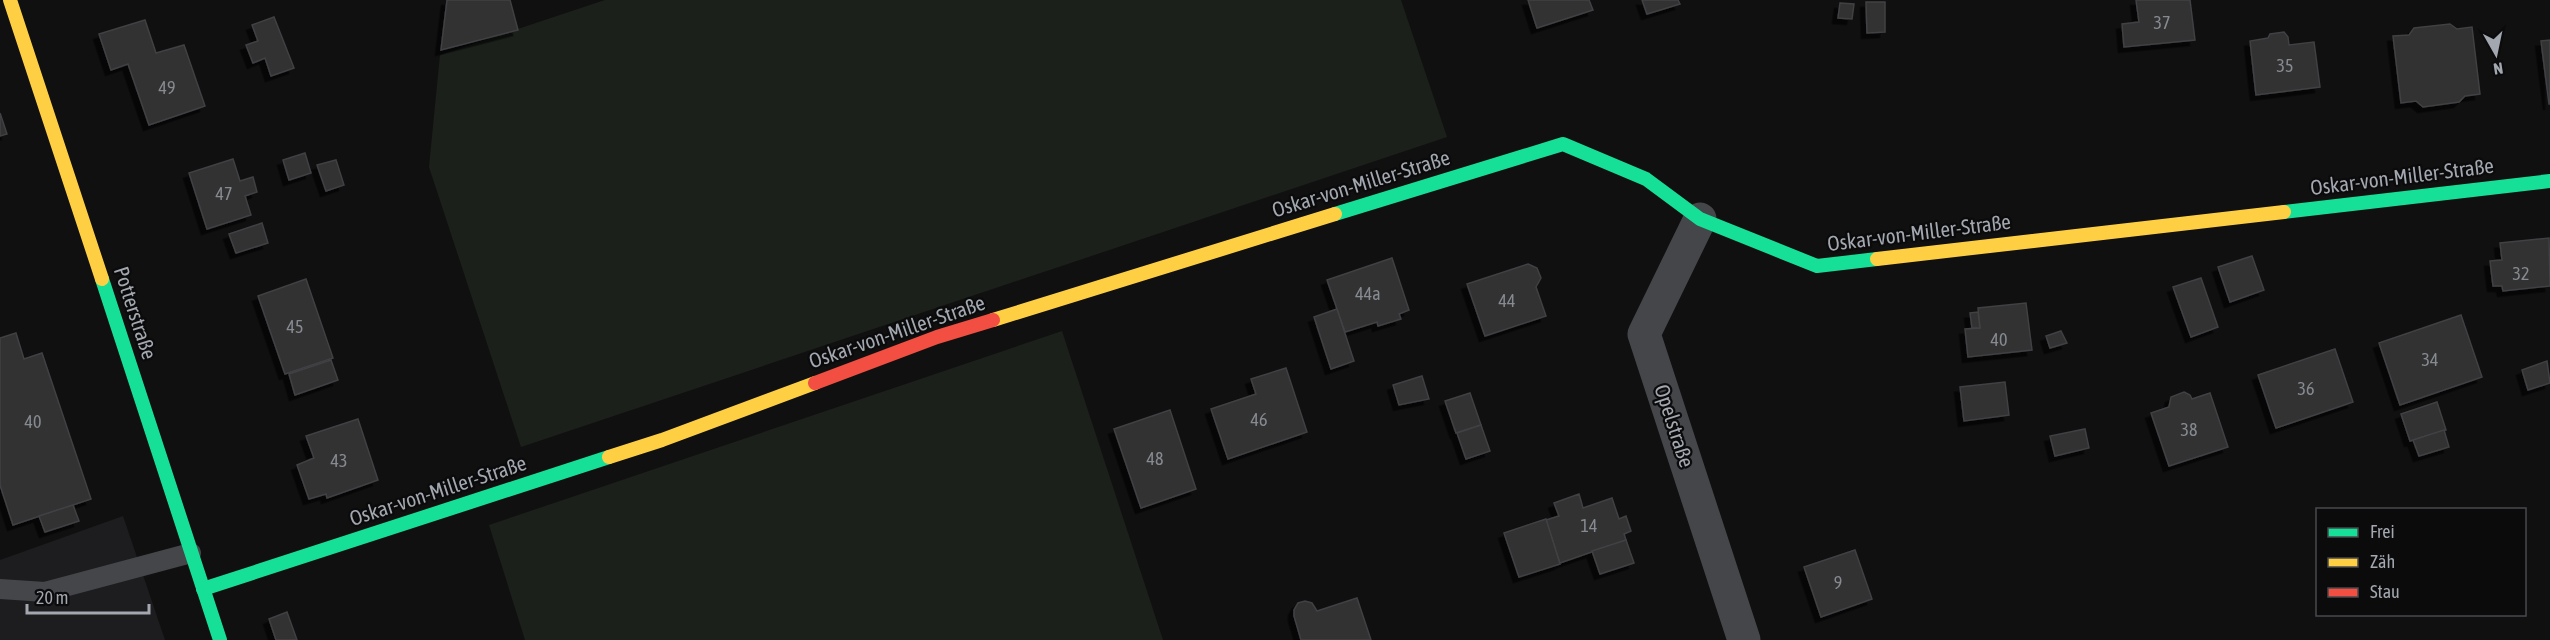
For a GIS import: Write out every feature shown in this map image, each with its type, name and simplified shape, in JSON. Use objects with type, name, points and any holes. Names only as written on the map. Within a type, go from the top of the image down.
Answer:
[{"type":"street","name":"Potterstraße","points":[[10,0],[220,640]]},
{"type":"street","name":"Oskar-von-Miller-Straße","points":[[203,589],[662,440],[937,337],[1563,144],[1646,179],[1700,219],[1817,266],[2550,181]]},
{"type":"street","name":"Opelstraße","points":[[1700,219],[1644,334],[1744,640]]},
{"type":"lane","points":[[0,589],[45,592],[191,553]]},
{"type":"shaded area","points":[[605,0],[1401,0],[1447,137],[521,447],[429,167],[440,55]]},
{"type":"shaded area","points":[[1062,331],[1163,640],[525,640],[489,525]]},
{"type":"shaded area","points":[[123,516],[165,640],[0,640],[0,560]]},
{"type":"building","points":[[447,0],[510,0],[518,30],[441,50]]},
{"type":"building","points":[[1528,0],[1589,0],[1593,10],[1537,28]]},
{"type":"building","points":[[1642,0],[1678,0],[1680,4],[1647,14]]},
{"type":"building","points":[[2136,0],[2190,0],[2195,40],[2124,47],[2122,24],[2139,22]]},
{"type":"building","points":[[1866,2],[1885,2],[1885,32],[1867,33]]},
{"type":"building","points":[[1840,3],[1854,4],[1852,19],[1838,18]]},
{"type":"building","points":[[274,17],[294,68],[271,76],[265,58],[253,63],[246,45],[258,41],[252,25]]},
{"type":"building","points":[[145,20],[156,53],[184,45],[205,106],[149,125],[128,64],[111,70],[99,34]]},
{"type":"building","points":[[2450,24],[2457,29],[2472,27],[2480,94],[2465,96],[2459,102],[2423,107],[2416,101],[2401,103],[2393,36],[2409,35],[2414,28]]},
{"type":"building","points":[[2284,32],[2288,37],[2289,45],[2314,42],[2320,87],[2256,95],[2250,41]]},
{"type":"building","points":[[2550,40],[2550,104],[2549,104],[2541,41]]},
{"type":"building","points":[[0,113],[7,134],[0,136]]},
{"type":"building","points":[[305,153],[311,173],[289,180],[283,160]]},
{"type":"building","points":[[233,159],[240,181],[253,177],[257,192],[245,196],[251,215],[207,229],[189,173]]},
{"type":"building","points":[[336,160],[344,185],[326,191],[317,165]]},
{"type":"building","points":[[262,223],[268,243],[236,253],[229,234]]},
{"type":"building","points":[[2549,238],[2550,286],[2503,291],[2502,286],[2493,286],[2490,261],[2502,260],[2500,243]]},
{"type":"building","points":[[2252,256],[2264,290],[2230,302],[2218,267]]},
{"type":"building","points":[[1392,258],[1409,310],[1399,314],[1401,319],[1378,326],[1377,322],[1345,332],[1327,280]]},
{"type":"building","points":[[1528,264],[1537,268],[1541,278],[1536,287],[1546,316],[1485,336],[1467,284]]},
{"type":"building","points":[[2201,278],[2218,327],[2191,337],[2173,287]]},
{"type":"building","points":[[306,279],[333,358],[285,374],[258,296]]},
{"type":"building","points":[[2026,303],[2032,350],[1968,357],[1965,329],[1980,328],[1978,308]]},
{"type":"building","points":[[1337,309],[1354,361],[1331,369],[1314,317]]},
{"type":"building","points":[[1978,312],[1980,328],[1972,328],[1970,313]]},
{"type":"building","points":[[2461,315],[2482,377],[2400,405],[2379,343]]},
{"type":"building","points":[[2061,331],[2067,343],[2050,348],[2046,336]]},
{"type":"building","points":[[16,333],[24,359],[42,353],[91,499],[13,525],[0,485],[0,338]]},
{"type":"building","points":[[2335,349],[2353,402],[2276,428],[2258,375]]},
{"type":"building","points":[[331,360],[338,380],[295,395],[289,374]]},
{"type":"building","points":[[2547,361],[2550,383],[2528,390],[2522,370]]},
{"type":"building","points":[[1286,368],[1307,432],[1228,459],[1211,409],[1256,394],[1251,379]]},
{"type":"building","points":[[1422,376],[1429,399],[1399,405],[1393,385]]},
{"type":"building","points":[[2005,382],[2009,415],[1964,421],[1960,387]]},
{"type":"building","points":[[2184,392],[2192,399],[2210,393],[2228,447],[2169,466],[2151,413],[2169,407],[2171,397]]},
{"type":"building","points":[[1470,393],[1481,425],[1456,433],[1445,401]]},
{"type":"building","points":[[2437,402],[2446,430],[2410,441],[2401,414]]},
{"type":"building","points":[[1170,410],[1196,489],[1141,508],[1114,429]]},
{"type":"building","points":[[358,419],[378,480],[327,498],[326,494],[309,499],[297,465],[314,458],[306,436]]},
{"type":"building","points":[[1481,425],[1490,451],[1466,459],[1457,433]]},
{"type":"building","points":[[2085,429],[2089,448],[2055,456],[2050,436]]},
{"type":"building","points":[[2444,430],[2449,447],[2419,456],[2413,440]]},
{"type":"building","points":[[1579,494],[1583,508],[1612,498],[1619,519],[1626,516],[1631,531],[1624,534],[1626,540],[1560,563],[1546,520],[1559,516],[1554,503]]},
{"type":"building","points":[[73,505],[79,521],[45,532],[39,516]]},
{"type":"building","points":[[1546,519],[1560,564],[1519,577],[1504,533]]},
{"type":"building","points":[[1626,540],[1634,563],[1600,574],[1592,551]]},
{"type":"building","points":[[1855,550],[1872,599],[1821,617],[1804,567]]},
{"type":"building","points":[[1357,598],[1371,640],[1301,640],[1294,616],[1298,603],[1305,601],[1312,603],[1317,611]]},
{"type":"building","points":[[287,612],[297,640],[276,640],[269,619]]},
{"type":"traffic: fast","points":[[1335,214],[1563,144],[1646,179],[1700,219],[1817,266],[1877,259]]},
{"type":"traffic: fast","points":[[2284,212],[2550,181]]},
{"type":"traffic: fast","points":[[102,279],[220,640]]},
{"type":"traffic: fast","points":[[203,589],[609,457]]},
{"type":"traffic: slow","points":[[10,0],[102,279]]},
{"type":"traffic: slow","points":[[1877,259],[2284,212]]},
{"type":"traffic: slow","points":[[993,320],[1335,214]]},
{"type":"traffic: slow","points":[[609,457],[662,440],[815,383]]},
{"type":"traffic: jam","points":[[815,383],[937,337],[993,320]]}]
